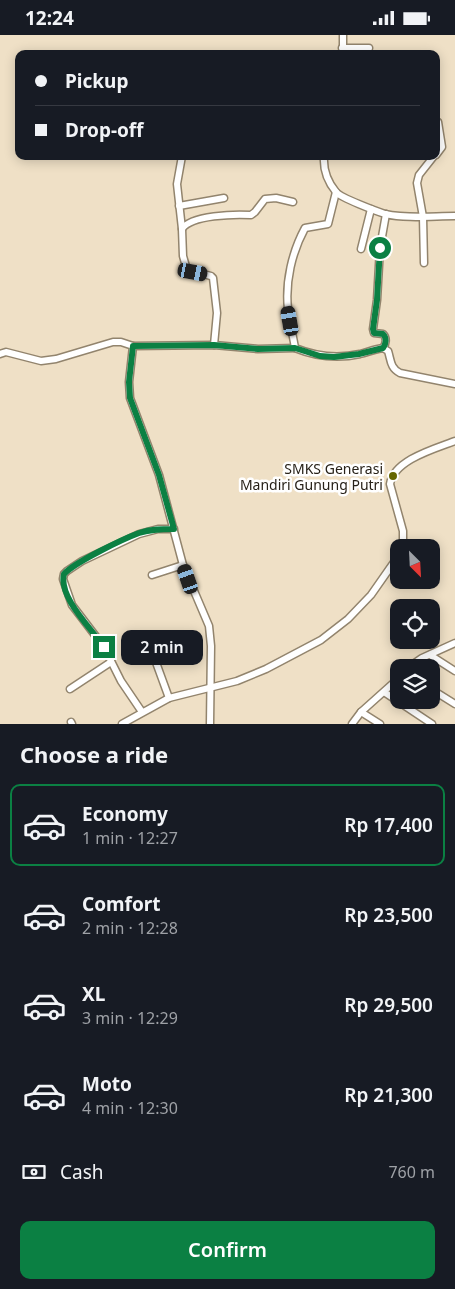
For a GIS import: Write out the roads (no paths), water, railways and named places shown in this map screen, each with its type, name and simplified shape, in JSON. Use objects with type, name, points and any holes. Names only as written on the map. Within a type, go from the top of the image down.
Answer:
[{"type":"street","points":[[342,50],[343,35]]},
{"type":"street","points":[[351,50],[369,48]]},
{"type":"street","points":[[440,134],[442,147],[440,149]]},
{"type":"street","points":[[181,160],[177,184],[185,267],[189,271],[213,278],[216,313],[214,345]]},
{"type":"street","points":[[324,160],[324,170],[336,192],[371,209],[386,214],[423,217],[455,216]]},
{"type":"street","points":[[424,263],[423,217],[417,183],[419,175],[431,160]]},
{"type":"street","points":[[295,348],[288,307],[289,272],[304,229],[328,224],[336,192]]},
{"type":"street","points":[[182,229],[191,222],[220,216],[251,215],[266,199],[276,198],[293,202]]},
{"type":"street","points":[[179,206],[224,199]]},
{"type":"street","points":[[361,249],[371,209]]},
{"type":"street","points":[[383,348],[385,336],[374,333],[373,329],[380,248],[386,214]]},
{"type":"street","points":[[0,353],[6,352],[41,361],[56,359],[113,342],[121,342],[133,346],[214,345],[258,349],[295,348],[320,356],[334,357],[359,354],[383,348],[388,351],[394,370],[400,373],[455,384]]},
{"type":"street","points":[[133,346],[129,382],[130,398],[159,475],[183,565],[208,626],[211,646],[210,724]]},
{"type":"street","points":[[403,539],[403,531],[390,484],[391,477],[394,472],[410,460],[455,441]]},
{"type":"street","points":[[142,712],[121,681],[104,647],[72,605],[63,583],[64,574],[82,561],[139,533],[158,529],[174,529]]},
{"type":"street","points":[[152,575],[183,565]]},
{"type":"street","points":[[122,724],[169,698],[237,681],[266,669],[321,640],[348,619],[371,595],[390,568]]},
{"type":"street","points":[[423,659],[455,643]]},
{"type":"street","points":[[150,646],[169,698]]},
{"type":"street","points":[[430,655],[455,671]]},
{"type":"street","points":[[70,689],[112,662]]},
{"type":"street","points":[[352,724],[361,712],[390,686]]},
{"type":"street","points":[[384,692],[432,724]]},
{"type":"street","points":[[440,695],[455,704]]},
{"type":"street","points":[[361,712],[380,724]]},
{"type":"place","name":"SMKS Generasi Mandiri Gunung Putri","points":[[393,476]]}]
